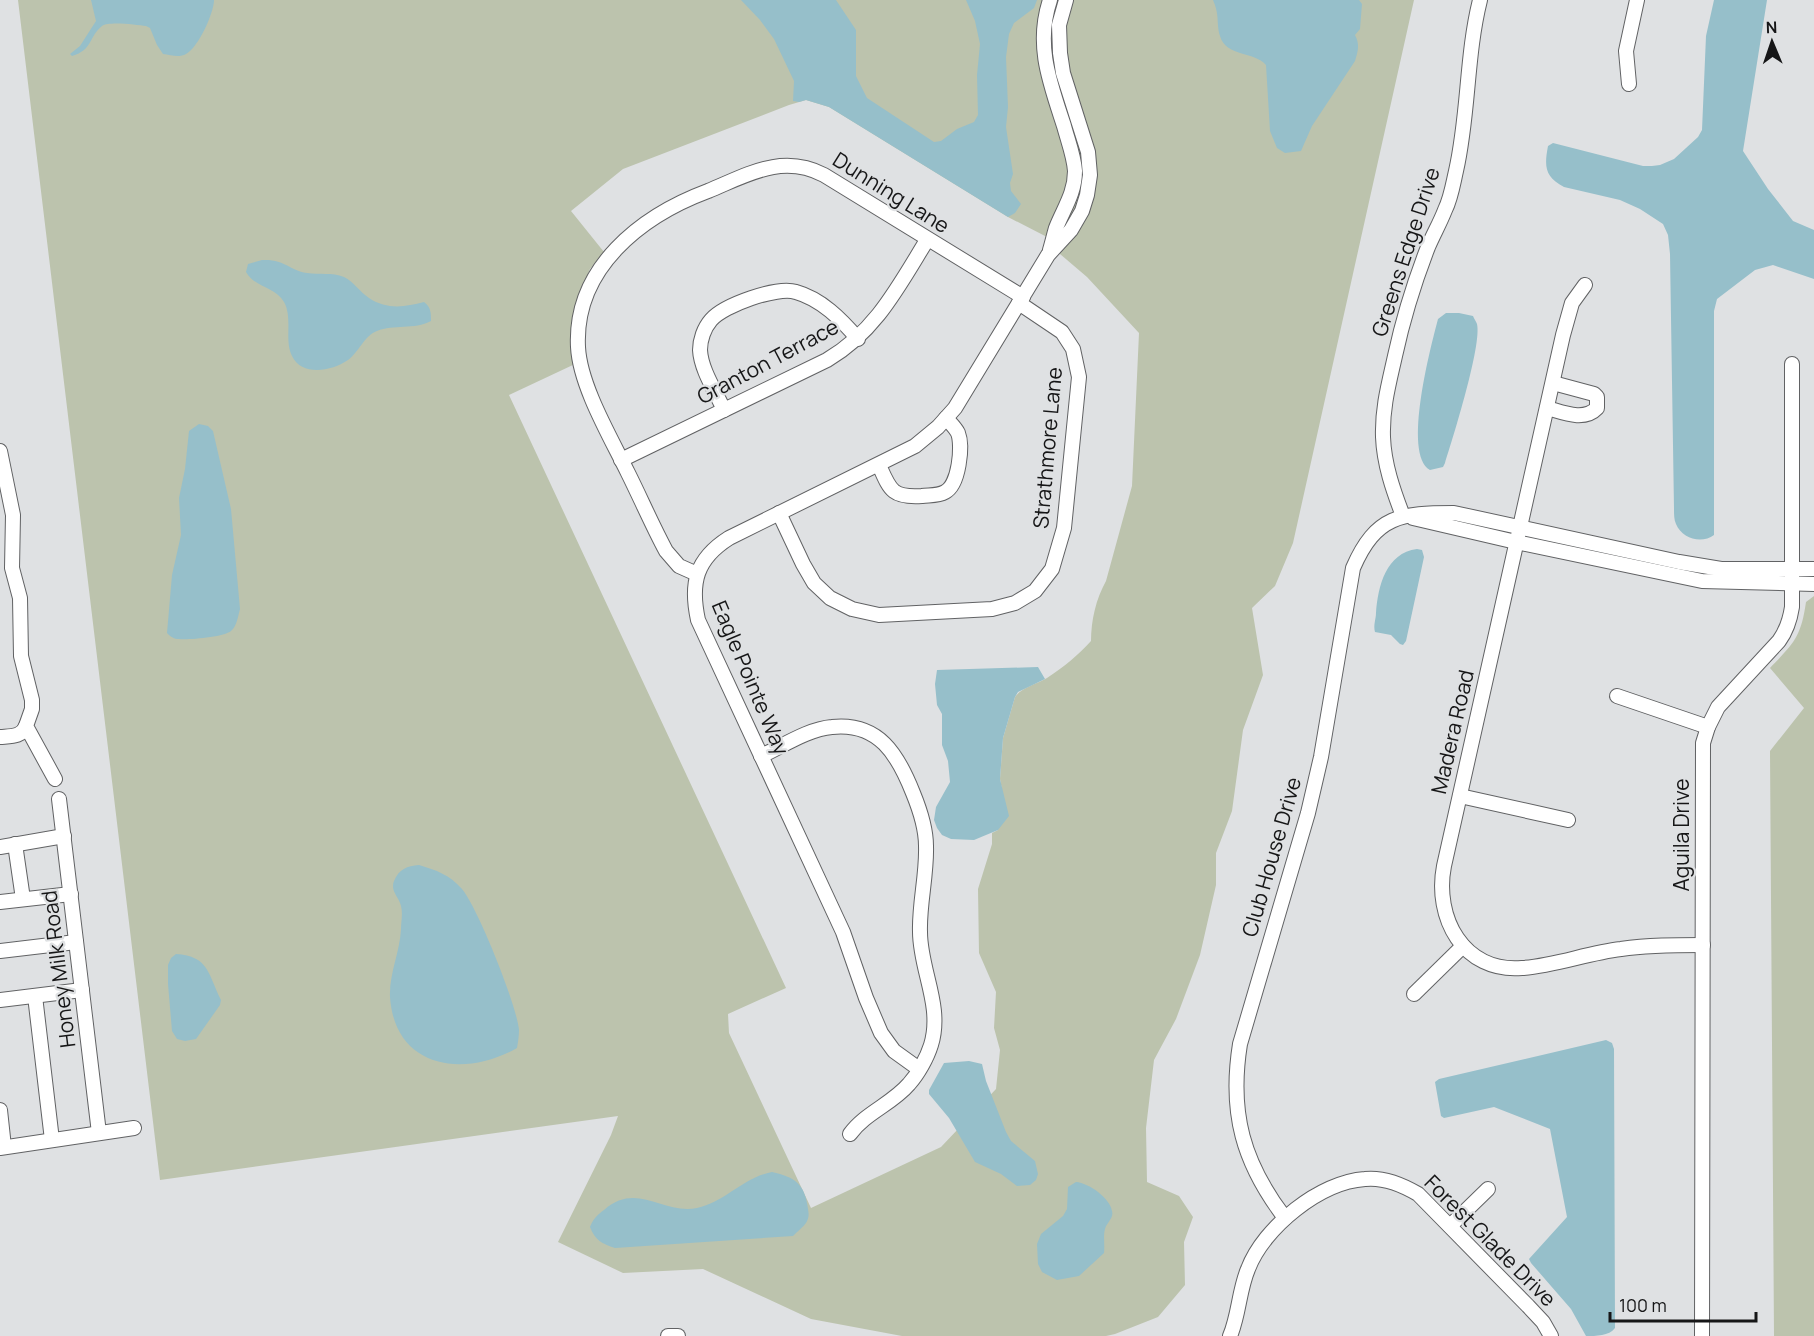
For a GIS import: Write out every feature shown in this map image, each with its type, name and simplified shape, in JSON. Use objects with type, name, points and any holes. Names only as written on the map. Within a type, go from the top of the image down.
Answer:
[{"type":"street","points":[[1048,255],[1057,226],[1070,202],[1075,169],[1072,151],[1046,71],[1044,37],[1050,0]]},
{"type":"street","points":[[697,574],[706,558],[719,544],[923,441],[955,408],[1048,255],[1071,230],[1082,211],[1089,176],[1088,152],[1063,73],[1060,53],[1059,25],[1066,0]]},
{"type":"street","name":"Greens Edge Drive","points":[[1403,516],[1391,482],[1383,438],[1387,385],[1402,320],[1429,244],[1447,208],[1465,122],[1470,55],[1480,0]]},
{"type":"street","points":[[1629,84],[1626,51],[1637,0]]},
{"type":"street","name":"Dunning Lane","points":[[697,574],[679,566],[666,551],[586,382],[578,347],[584,298],[599,270],[612,252],[646,222],[692,196],[768,167],[792,164],[824,175],[1021,300]]},
{"type":"street","name":"Granton Terrace","points":[[621,460],[827,360],[858,339],[882,311],[927,240]]},
{"type":"street","name":"Madera Road","points":[[1585,285],[1570,307],[1519,528],[1443,872],[1441,889],[1443,908],[1449,927],[1463,946],[1481,960],[1521,969],[1619,949],[1659,945],[1703,945]]},
{"type":"street","points":[[724,410],[703,364],[700,351],[704,330],[711,319],[721,311],[774,291],[791,291],[811,298],[831,311],[858,339]]},
{"type":"street","name":"Strathmore Lane","points":[[779,513],[802,564],[814,583],[830,598],[865,613],[887,615],[992,609],[1016,603],[1035,591],[1052,569],[1064,528],[1079,377],[1073,349],[1062,332],[1021,300]]},
{"type":"street","name":"Aguila Drive","points":[[1702,1336],[1703,743],[1707,727],[1718,707],[1787,631],[1792,607],[1792,364]]},
{"type":"street","points":[[1547,408],[1577,415],[1586,415],[1597,408],[1597,397],[1594,394],[1553,383]]},
{"type":"street","points":[[879,465],[887,484],[896,494],[939,495],[946,492],[951,488],[957,476],[959,437],[946,418]]},
{"type":"street","points":[[0,451],[13,515],[6,569],[20,598],[21,656],[32,700],[32,709],[24,731],[19,735],[0,737]]},
{"type":"street","name":"Club House Drive","points":[[1285,1218],[1255,1174],[1245,1149],[1235,1097],[1236,1070],[1240,1044],[1308,813],[1321,757],[1353,568],[1359,553],[1370,539],[1381,527],[1403,516],[1423,513],[1454,513],[1721,569],[1814,569]]},
{"type":"street","points":[[1403,516],[1702,581],[1814,584]]},
{"type":"street","name":"Eagle Pointe Way","points":[[697,574],[694,591],[698,620],[843,932],[881,1033],[894,1051],[919,1069]]},
{"type":"street","points":[[1617,696],[1707,727]]},
{"type":"street","points":[[26,726],[55,779]]},
{"type":"street","points":[[761,756],[820,729],[843,726],[855,728],[875,736],[896,755],[903,767],[922,818],[927,847],[919,934],[935,1012],[932,1044],[908,1085],[858,1122],[850,1134]]},
{"type":"street","points":[[1460,796],[1568,820]]},
{"type":"street","name":"Honey Milk Road","points":[[59,799],[99,1133]]},
{"type":"street","points":[[0,847],[64,836]]},
{"type":"street","points":[[15,844],[23,899]]},
{"type":"street","points":[[0,902],[71,894]]},
{"type":"street","points":[[0,951],[76,942]]},
{"type":"street","points":[[1414,994],[1463,946]]},
{"type":"street","points":[[0,1000],[82,990]]},
{"type":"street","points":[[34,996],[52,1140]]},
{"type":"street","points":[[0,1110],[2,1147],[134,1128]]},
{"type":"street","name":"Forest Glade Drive","points":[[1230,1336],[1248,1269],[1258,1250],[1285,1218],[1332,1188],[1366,1178],[1402,1185],[1418,1194],[1543,1322],[1551,1336]]},
{"type":"street","points":[[1450,1226],[1488,1189]]},
{"type":"street","points":[[668,1336],[678,1336]]},
{"type":"green space","points":[[18,0],[1414,0],[1293,543],[1275,586],[1252,608],[1263,675],[1243,730],[1232,811],[1216,853],[1216,885],[1200,955],[1176,1019],[1154,1060],[1146,1128],[1147,1182],[1179,1196],[1193,1217],[1184,1242],[1185,1285],[1158,1317],[1106,1336],[902,1336],[811,1319],[703,1269],[623,1273],[558,1242],[611,1135],[618,1116],[160,1180]],"holes":[[[806,100],[829,107],[1008,217],[1047,237],[1060,254],[1087,277],[1139,333],[1132,486],[1106,581],[1095,610],[1091,641],[1059,670],[1026,688],[1015,697],[1003,738],[1000,779],[1002,790],[998,830],[992,833],[992,844],[978,889],[979,953],[996,992],[994,1028],[1000,1050],[996,1089],[941,1147],[811,1208],[729,1033],[728,1014],[786,988],[509,395],[575,364],[582,289],[590,269],[604,252],[571,211],[623,169],[789,105]]]},
{"type":"green space","points":[[1814,596],[1814,1336],[1774,1336],[1770,751],[1804,708],[1770,668],[1795,639],[1802,624],[1806,602]]},
{"type":"water","points":[[91,0],[214,0],[200,38],[191,50],[183,55],[163,54],[150,28],[146,26],[117,24],[102,26],[84,50],[72,56],[70,54],[80,46],[96,21]]},
{"type":"water","points":[[741,0],[836,0],[856,30],[856,76],[867,98],[934,142],[941,141],[957,129],[974,122],[978,115],[977,75],[980,44],[975,21],[966,0],[1037,0],[1034,8],[1014,23],[1009,34],[1006,57],[1008,107],[1006,127],[1013,174],[1010,183],[1011,191],[1021,204],[1015,213],[1008,217],[829,107],[806,100],[793,101],[794,81],[774,39]]},
{"type":"water","points":[[1213,0],[1359,0],[1362,4],[1360,29],[1355,35],[1358,48],[1355,61],[1312,126],[1301,151],[1285,153],[1277,148],[1270,131],[1266,65],[1255,58],[1234,51],[1223,43]]},
{"type":"water","points":[[1714,0],[1767,0],[1743,151],[1793,221],[1814,230],[1814,279],[1773,265],[1755,270],[1717,299],[1714,311],[1714,535],[1704,539],[1693,539],[1679,529],[1674,517],[1668,235],[1663,224],[1640,209],[1620,200],[1564,187],[1547,171],[1546,160],[1548,146],[1553,143],[1643,166],[1660,165],[1674,159],[1698,137],[1702,130],[1706,36]]},
{"type":"water","points":[[262,260],[276,261],[307,273],[344,277],[369,298],[389,306],[424,302],[431,313],[431,321],[372,333],[348,360],[334,367],[318,370],[303,367],[297,363],[290,350],[288,315],[284,302],[275,293],[254,281],[246,272],[248,264]]},
{"type":"water","points":[[1446,313],[1473,316],[1477,324],[1477,335],[1466,392],[1445,463],[1443,467],[1430,470],[1422,460],[1418,443],[1418,422],[1434,333],[1438,319]]},
{"type":"water","points":[[199,424],[208,426],[213,431],[231,509],[240,609],[235,626],[227,633],[206,638],[177,639],[167,633],[172,575],[181,535],[179,498],[189,431]]},
{"type":"water","points":[[1422,550],[1424,557],[1406,641],[1403,645],[1391,635],[1375,632],[1377,603],[1382,582],[1391,564],[1406,552]]},
{"type":"water","points":[[1038,667],[1045,679],[1018,692],[1003,738],[1000,779],[1009,816],[998,830],[974,840],[951,839],[942,835],[934,820],[936,807],[950,782],[948,761],[942,745],[942,714],[937,705],[935,684],[937,670]]},
{"type":"water","points":[[419,865],[448,877],[462,889],[469,900],[487,936],[512,1001],[519,1030],[517,1048],[476,1063],[455,1064],[436,1061],[418,1053],[404,1040],[395,1021],[390,997],[402,915],[393,885],[401,871],[407,867]]},
{"type":"water","points":[[176,954],[195,958],[206,968],[221,1000],[220,1005],[196,1039],[185,1041],[177,1039],[172,1031],[168,965]]},
{"type":"water","points":[[1606,1040],[1612,1043],[1614,1049],[1615,1328],[1606,1334],[1586,1336],[1571,1309],[1529,1259],[1567,1217],[1550,1129],[1494,1107],[1444,1118],[1441,1116],[1435,1082],[1439,1079]]},
{"type":"water","points":[[969,1061],[982,1064],[986,1081],[1006,1132],[1011,1141],[1035,1161],[1038,1174],[1036,1180],[1030,1185],[1017,1186],[1001,1174],[975,1162],[949,1118],[929,1094],[944,1063]]},
{"type":"water","points":[[772,1172],[787,1176],[798,1183],[807,1200],[807,1221],[793,1236],[615,1248],[600,1241],[590,1227],[597,1215],[616,1202],[628,1198],[639,1198],[685,1209],[697,1208],[717,1201],[752,1179]]},
{"type":"water","points":[[1076,1182],[1087,1185],[1103,1196],[1110,1206],[1112,1216],[1105,1229],[1104,1253],[1079,1276],[1057,1280],[1042,1272],[1038,1264],[1037,1244],[1041,1234],[1063,1216],[1067,1209],[1068,1187]]}]
